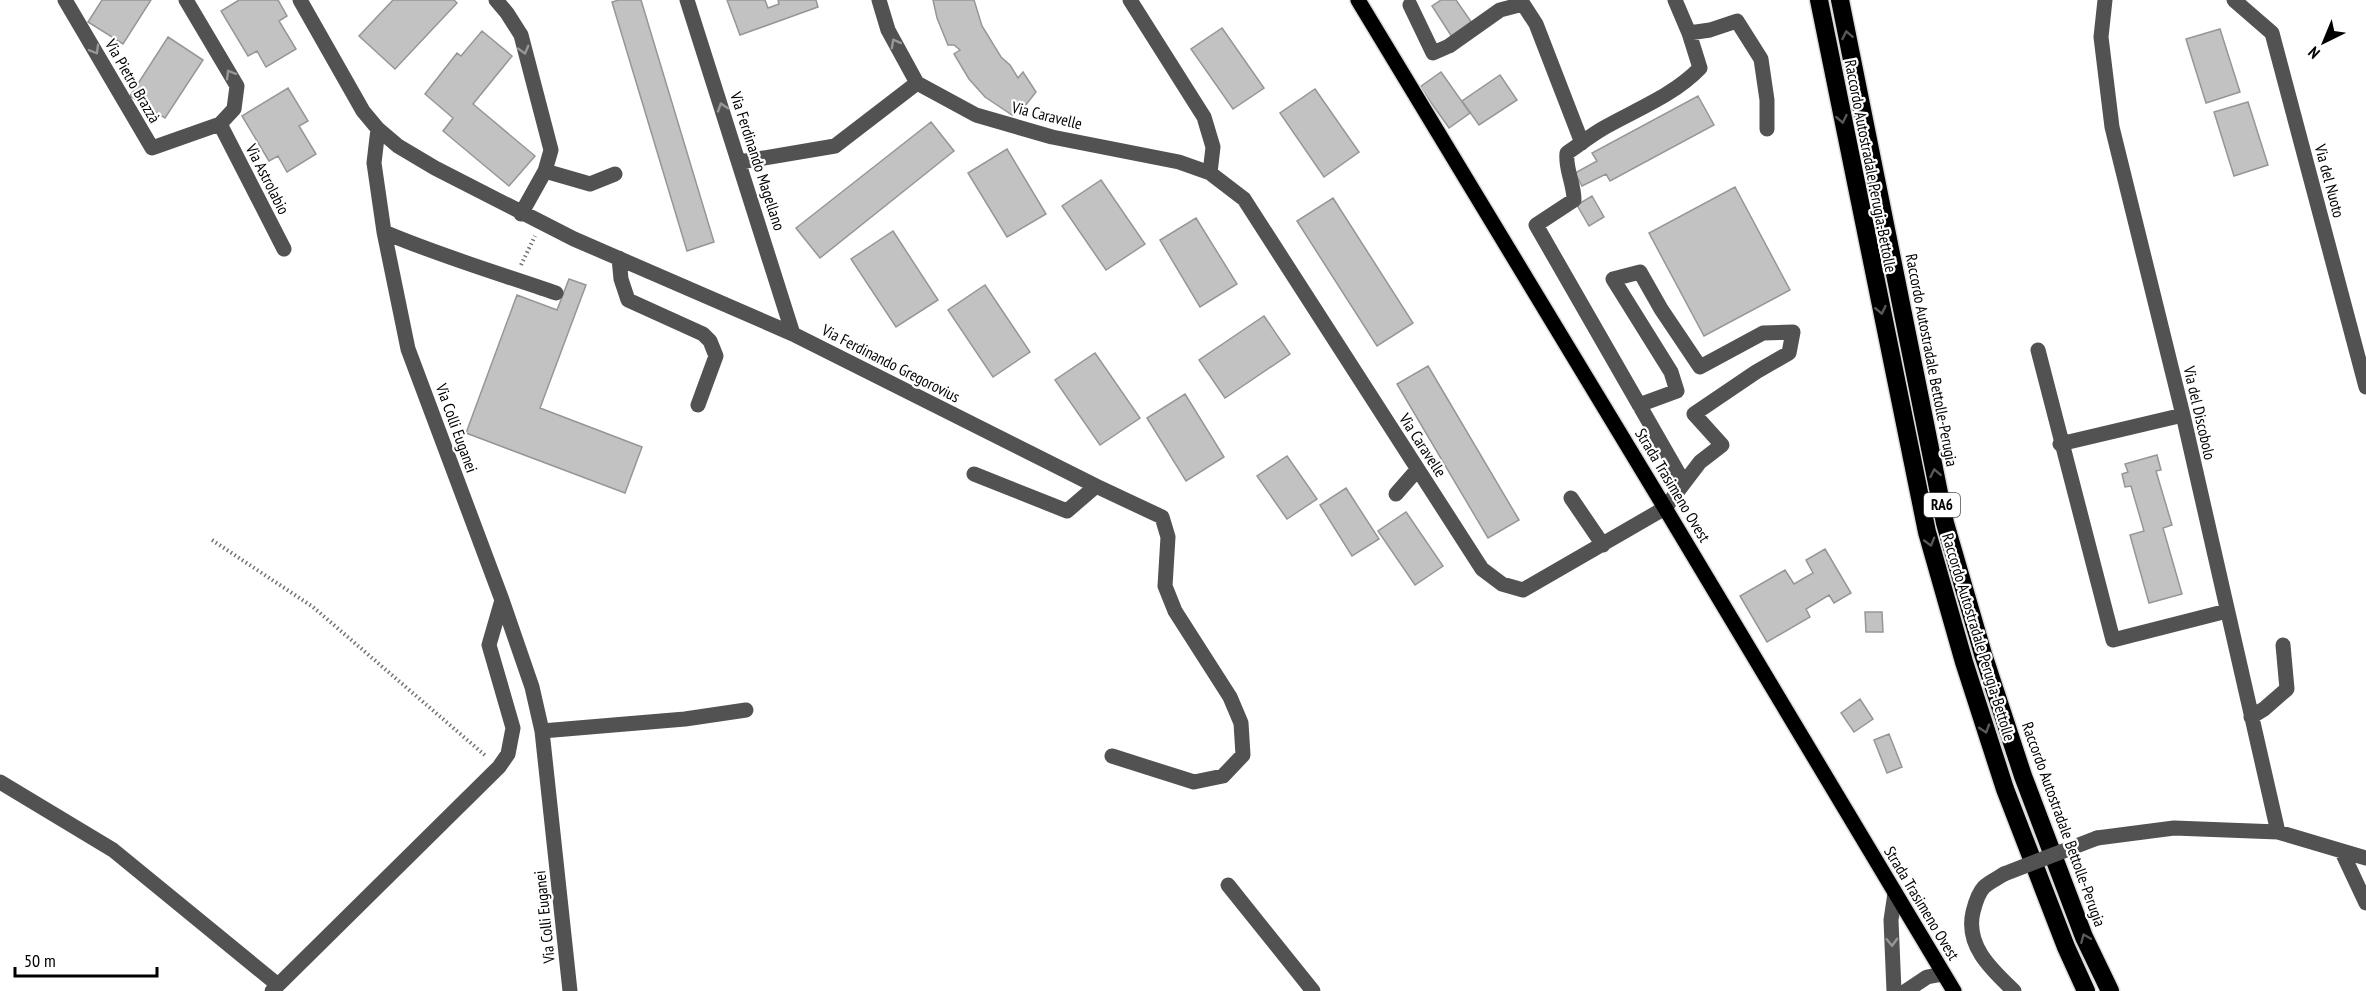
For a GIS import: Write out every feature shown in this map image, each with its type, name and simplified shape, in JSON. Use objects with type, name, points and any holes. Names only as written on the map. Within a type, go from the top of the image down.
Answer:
[{"type":"highway","name":"Raccordo Autostradale Perugia-Bettolle","points":[[1818,0],[1927,532],[1964,663],[2005,789],[2066,947],[2086,991]]},
{"type":"highway","name":"Raccordo Autostradale Bettolle-Perugia","points":[[1840,0],[1945,523],[1983,654],[2023,776],[2084,937],[2110,991]]},
{"type":"main road","name":"Strada Trasimeno Ovest","points":[[1358,0],[1953,991]]},
{"type":"street","name":"Via Pietro Brazzà","points":[[65,0],[152,148],[220,124]]},
{"type":"street","points":[[186,0],[237,86],[234,109],[220,124]]},
{"type":"street","name":"Via Ferdinando Gregorovius","points":[[300,0],[363,111],[378,129],[398,146],[521,214],[793,334],[1162,517],[1168,537],[1165,586],[1175,611],[1230,697],[1241,723],[1243,755],[1223,776],[1194,782],[1112,756]]},
{"type":"street","points":[[496,0],[520,35],[551,150],[545,171],[521,214]]},
{"type":"street","name":"Via Ferdinando Magellano","points":[[687,0],[793,334]]},
{"type":"street","points":[[740,162],[835,146],[917,83],[888,30],[879,0]]},
{"type":"street","points":[[1130,0],[1204,117],[1213,147],[1209,173]]},
{"type":"street","points":[[1675,0],[1700,68],[1690,78],[1567,153],[1566,164],[1574,187],[1574,200],[1536,225],[1684,483]]},
{"type":"street","name":"Via del Discobolo","points":[[2104,0],[2101,38],[2112,127],[2183,415],[2278,832]]},
{"type":"street","name":"Via del Nuoto","points":[[2234,0],[2272,33],[2366,387]]},
{"type":"street","points":[[1410,5],[1433,53],[1449,46],[1500,10],[1523,4],[1536,24],[1582,143]]},
{"type":"street","points":[[1689,33],[1710,30],[1737,21],[1761,59],[1767,100],[1767,129]]},
{"type":"street","name":"Via Caravelle","points":[[917,83],[976,115],[1052,137],[1179,162],[1209,173],[1244,199],[1482,569],[1502,584],[1523,590],[1665,508]]},
{"type":"street","name":"Via Astrolabio","points":[[220,124],[284,249]]},
{"type":"street","name":"Via Colli Euganei","points":[[378,129],[374,163],[384,232],[408,349],[502,600],[532,687],[542,731],[570,991]]},
{"type":"street","points":[[545,171],[590,184],[615,174]]},
{"type":"street","points":[[384,232],[429,252],[452,257],[556,293]]},
{"type":"street","points":[[620,258],[621,279],[628,300],[703,334],[714,348],[716,356],[698,405]]},
{"type":"street","points":[[1639,405],[1677,391],[1671,372],[1613,279],[1640,272],[1661,309],[1700,368],[1763,333],[1793,332],[1789,353],[1756,372],[1694,414],[1722,445],[1700,462],[1665,508]]},
{"type":"street","points":[[2038,350],[2060,444],[2113,640],[2227,611]]},
{"type":"street","points":[[2060,444],[2183,415]]},
{"type":"street","points":[[1395,494],[1417,470]]},
{"type":"street","points":[[974,474],[1067,511],[1096,486]]},
{"type":"street","points":[[1571,498],[1603,545]]},
{"type":"street","points":[[0,782],[113,850],[275,988],[499,767],[508,754],[513,728],[489,645],[502,600]]},
{"type":"street","points":[[2251,717],[2287,689],[2283,645]]},
{"type":"street","points":[[542,731],[685,720],[746,710]]},
{"type":"street","points":[[2014,991],[1978,951],[1971,921],[1975,905],[1984,887],[2004,874],[2097,838],[2174,828],[2278,832],[2366,858]]},
{"type":"street","points":[[2342,852],[2366,903]]},
{"type":"street","points":[[1228,885],[1312,991]]},
{"type":"street","points":[[1894,991],[1891,920],[1895,893]]},
{"type":"street","points":[[1906,991],[1927,977],[1943,974]]},
{"type":"path","points":[[530,247],[537,233]]},
{"type":"path","points":[[212,540],[313,607],[499,767]]},
{"type":"building","points":[[102,0],[151,0],[123,44],[88,22]]},
{"type":"building","points":[[239,0],[278,0],[287,16],[279,21],[296,49],[266,67],[257,51],[248,56],[221,11]]},
{"type":"building","points":[[393,0],[454,0],[457,3],[395,69],[359,36]]},
{"type":"building","points":[[641,0],[714,242],[687,251],[612,2]]},
{"type":"building","points":[[727,0],[765,0],[768,8],[779,4],[778,0],[816,0],[818,7],[740,35]]},
{"type":"building","points":[[933,0],[974,0],[982,26],[1001,57],[1010,65],[1018,78],[1023,72],[1036,92],[1025,106],[1019,105],[1012,115],[985,97],[969,79],[954,54],[960,50],[954,45],[948,45],[937,18]]},
{"type":"building","points":[[1441,0],[1456,0],[1472,23],[1452,37],[1432,6]]},
{"type":"building","points":[[1222,28],[1264,88],[1233,109],[1191,49]]},
{"type":"building","points":[[2220,29],[2240,92],[2206,103],[2186,39]]},
{"type":"building","points":[[482,31],[512,56],[473,104],[535,156],[509,186],[443,131],[453,118],[425,94],[457,53],[461,56]]},
{"type":"building","points":[[168,37],[203,60],[165,118],[130,96]]},
{"type":"building","points":[[1441,72],[1470,113],[1449,128],[1420,87]]},
{"type":"building","points":[[1500,75],[1517,100],[1479,125],[1462,101]]},
{"type":"building","points":[[288,88],[308,121],[299,126],[316,154],[287,172],[278,156],[269,161],[242,116]]},
{"type":"building","points":[[1315,89],[1359,152],[1324,177],[1280,113]]},
{"type":"building","points":[[1698,96],[1714,125],[1610,181],[1606,174],[1582,186],[1575,173],[1597,161],[1592,153]]},
{"type":"building","points":[[2248,102],[2268,165],[2234,176],[2214,112]]},
{"type":"building","points":[[931,122],[954,151],[820,258],[796,228]]},
{"type":"building","points":[[1007,149],[1046,214],[1007,237],[968,173]]},
{"type":"building","points":[[1101,180],[1145,244],[1106,270],[1062,206]]},
{"type":"building","points":[[1735,187],[1790,290],[1704,336],[1649,233]]},
{"type":"building","points":[[1592,196],[1604,217],[1589,226],[1577,205]]},
{"type":"building","points":[[1333,198],[1413,323],[1377,346],[1297,221]]},
{"type":"building","points":[[1196,218],[1237,284],[1200,307],[1160,240]]},
{"type":"building","points":[[893,231],[938,300],[896,327],[851,259]]},
{"type":"building","points":[[569,279],[586,285],[540,408],[642,447],[625,493],[466,433],[517,295],[557,310]]},
{"type":"building","points":[[985,285],[1030,352],[993,377],[948,310]]},
{"type":"building","points":[[1264,316],[1290,354],[1225,398],[1199,360]]},
{"type":"building","points":[[1095,353],[1140,418],[1100,445],[1055,380]]},
{"type":"building","points":[[1428,366],[1519,520],[1488,538],[1397,384]]},
{"type":"building","points":[[1185,394],[1224,457],[1186,481],[1147,418]]},
{"type":"building","points":[[2157,455],[2161,470],[2156,471],[2172,525],[2163,528],[2182,594],[2149,603],[2130,535],[2144,531],[2131,486],[2125,487],[2122,474],[2128,472],[2125,464]]},
{"type":"building","points":[[1287,456],[1317,499],[1287,519],[1257,476]]},
{"type":"building","points":[[1346,488],[1379,539],[1352,556],[1320,505]]},
{"type":"building","points":[[1406,512],[1443,566],[1415,585],[1378,531]]},
{"type":"building","points":[[1825,549],[1851,593],[1834,603],[1829,595],[1806,609],[1810,617],[1767,642],[1740,596],[1785,570],[1794,584],[1813,573],[1806,560]]},
{"type":"building","points":[[1865,612],[1882,612],[1883,632],[1866,632]]},
{"type":"building","points":[[1860,699],[1873,719],[1854,732],[1841,713]]},
{"type":"building","points":[[1889,734],[1902,767],[1887,773],[1874,740]]}]
